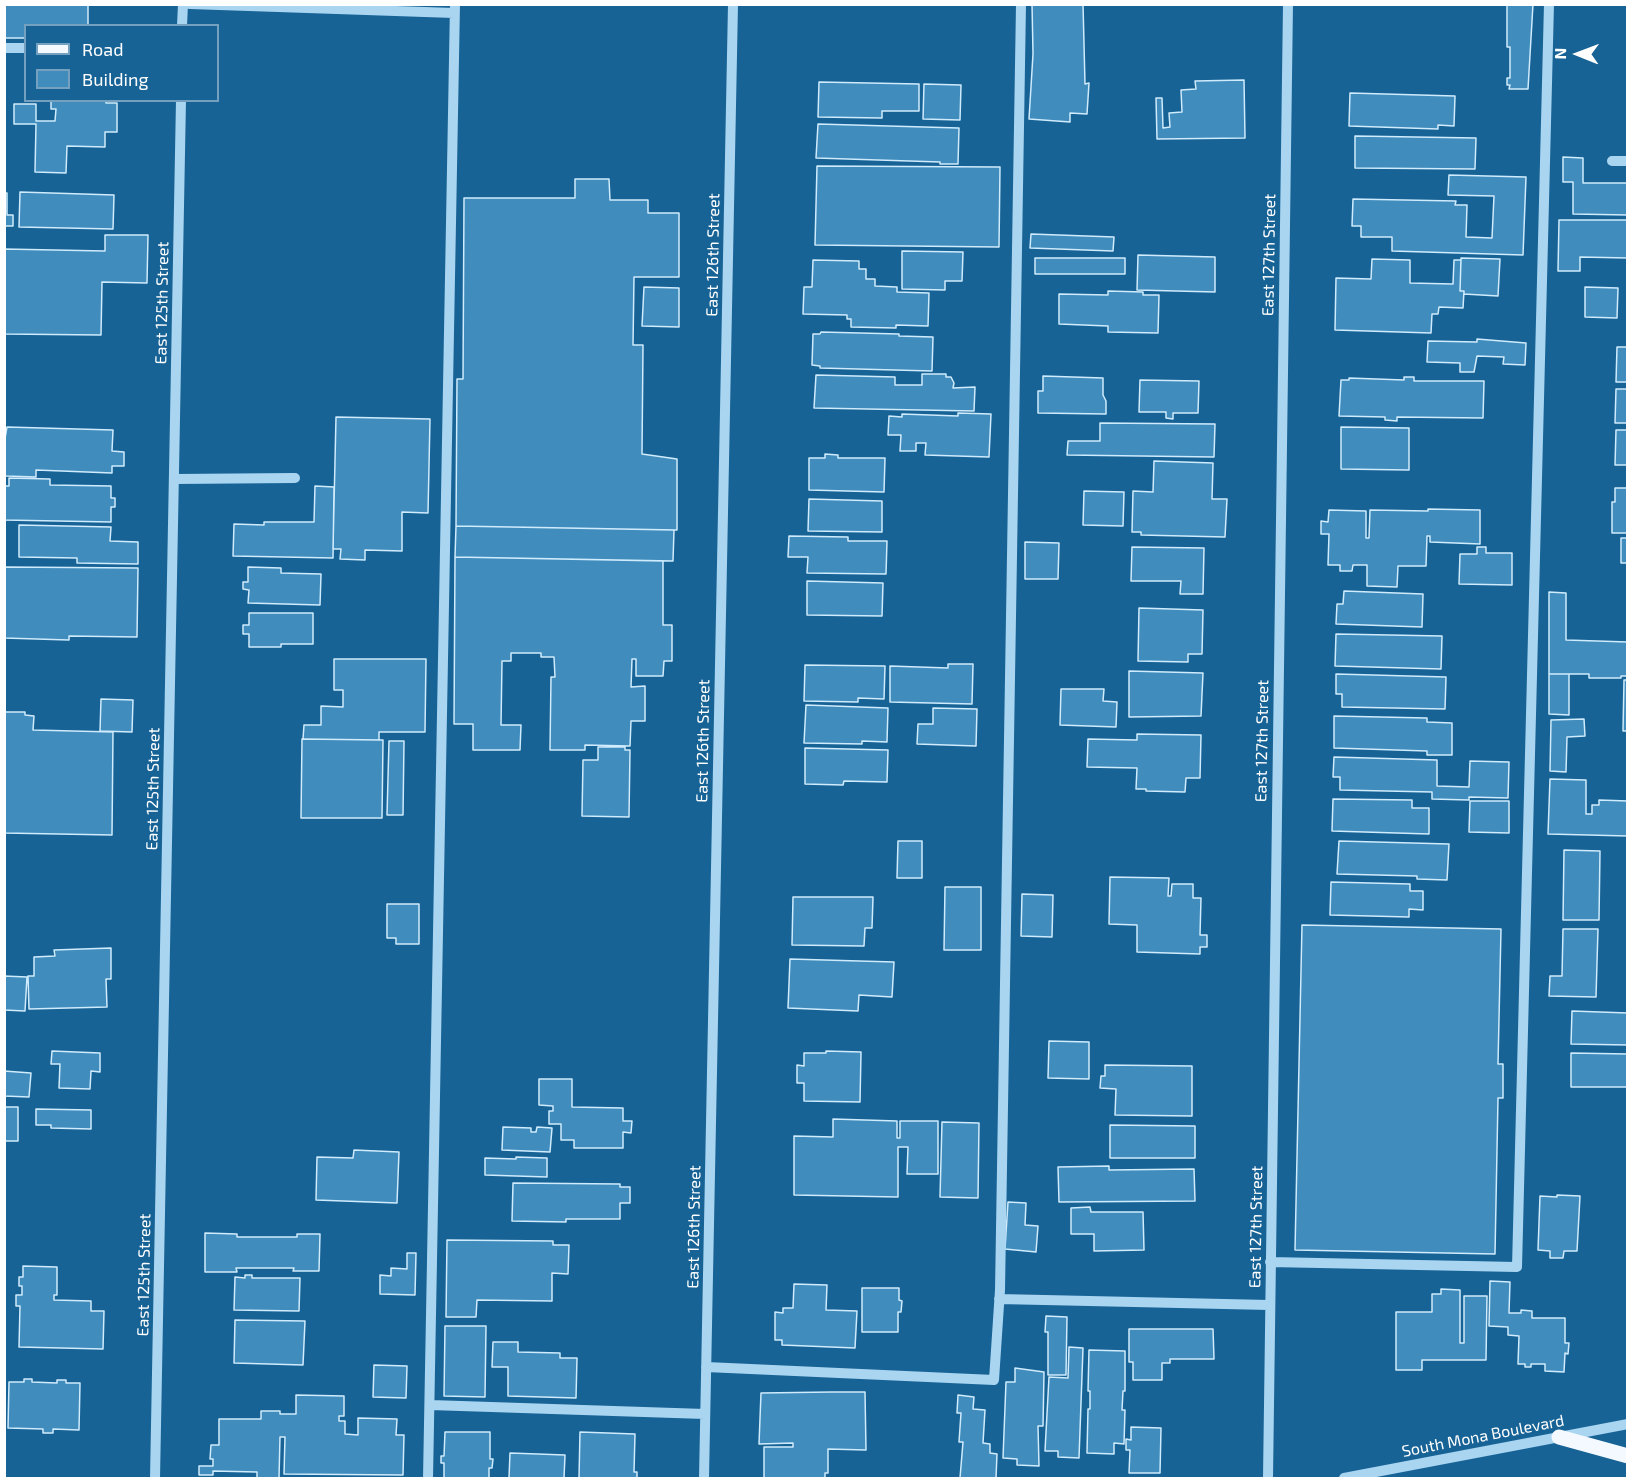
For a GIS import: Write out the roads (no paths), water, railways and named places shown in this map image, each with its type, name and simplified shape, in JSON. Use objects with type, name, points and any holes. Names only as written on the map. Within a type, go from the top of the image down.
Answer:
[{"type":"main road","points":[[1559,1437],[1628,1456]]},
{"type":"street","points":[[182,24],[183,4]]},
{"type":"street","points":[[190,4],[454,9],[428,1479]]},
{"type":"street","name":"East 126th Street","points":[[704,1479],[733,4]]},
{"type":"street","points":[[706,1367],[994,1380],[999,1299],[1021,4]]},
{"type":"street","name":"East 127th Street","points":[[1268,1479],[1288,4]]},
{"type":"street","points":[[1270,1262],[1517,1268],[1549,4]]},
{"type":"street","points":[[4,48],[24,48]]},
{"type":"street","name":"East 125th Street","points":[[155,1479],[181,102]]},
{"type":"street","points":[[1612,161],[1628,161]]},
{"type":"street","points":[[174,479],[295,478]]},
{"type":"street","points":[[999,1299],[1269,1305]]},
{"type":"street","points":[[430,1405],[705,1414]]},
{"type":"street","name":"South Mona Boulevard","points":[[1344,1479],[1628,1424]]}]
